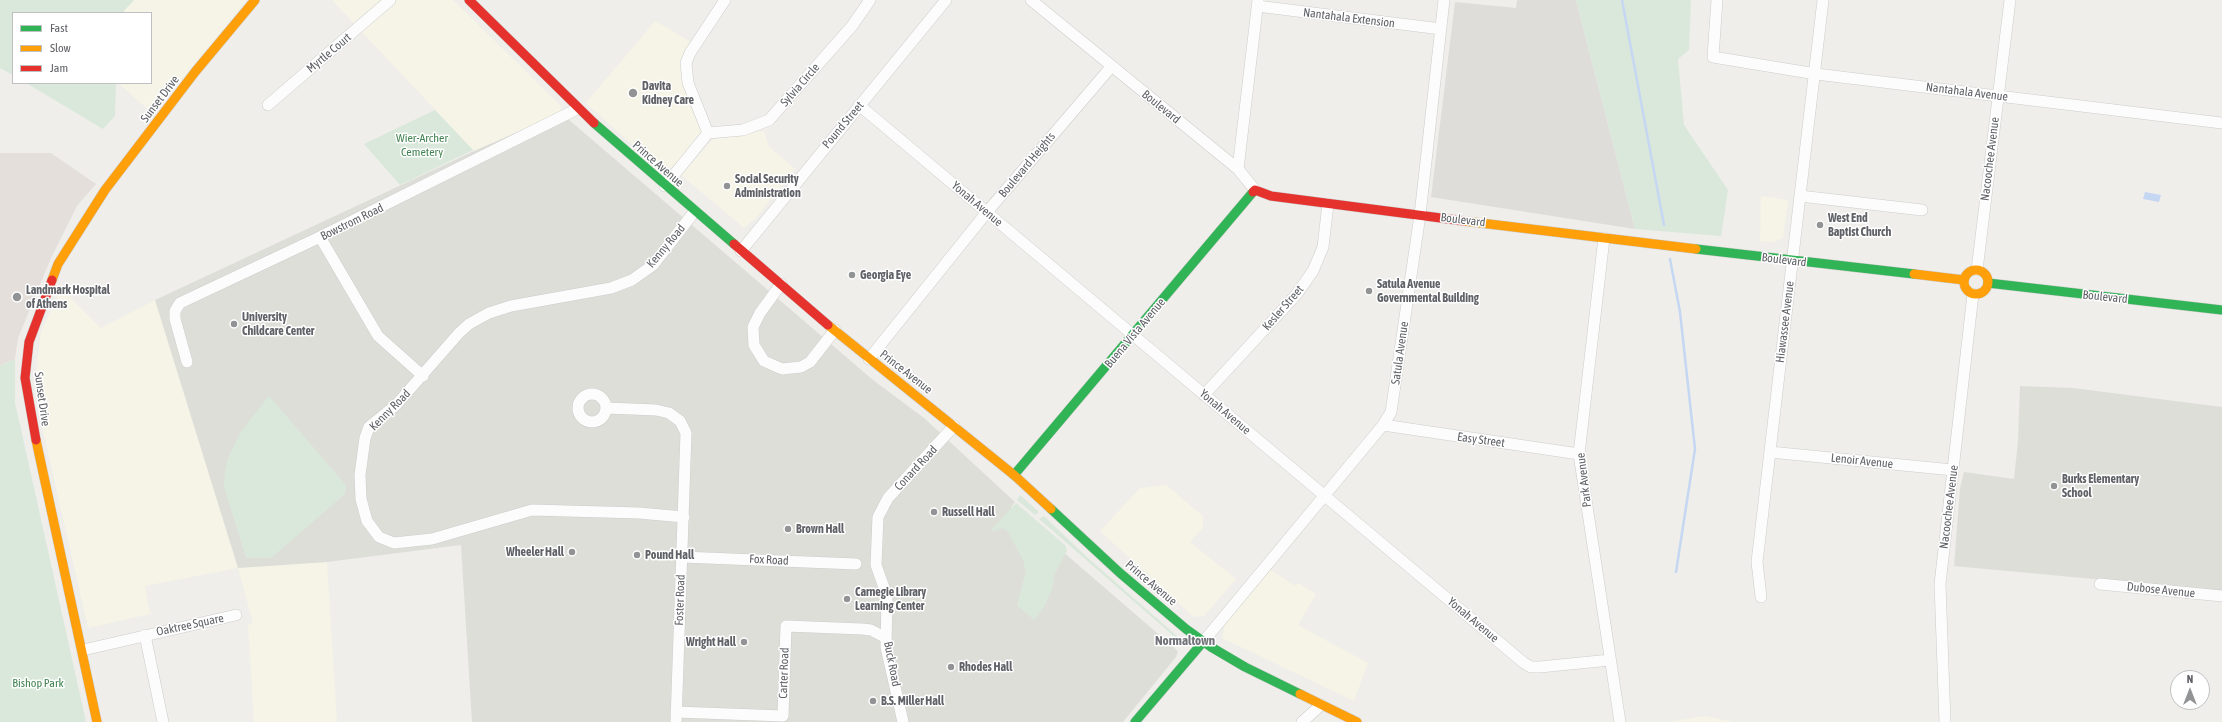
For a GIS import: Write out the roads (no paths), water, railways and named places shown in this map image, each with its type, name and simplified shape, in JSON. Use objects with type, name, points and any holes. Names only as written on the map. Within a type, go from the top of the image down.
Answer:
[{"type":"street","name":"Sunset Drive","points":[[97,722],[83,650],[30,412],[24,378],[29,342],[44,297],[58,264],[105,190],[195,72],[255,0]]},
{"type":"street","name":"Myrtle Court","points":[[268,105],[390,0]]},
{"type":"street","name":"Prince Avenue","points":[[469,0],[578,108],[665,186],[869,359],[1014,475],[1120,573],[1203,642],[1245,667],[1357,722]]},
{"type":"street","points":[[665,186],[708,132],[688,83],[686,63],[690,53],[725,0]]},
{"type":"street","name":"Sylvia Circle","points":[[708,132],[743,130],[769,120],[852,26],[870,0]]},
{"type":"street","name":"Pound Street","points":[[741,251],[946,0]]},
{"type":"street","name":"Boulevard","points":[[1031,0],[1110,67],[1238,169],[1255,190],[1270,196],[1792,261],[1964,280]]},
{"type":"street","name":"Satula Avenue","points":[[1203,642],[1323,494],[1383,425],[1391,412],[1394,400],[1420,215],[1444,0]]},
{"type":"street","name":"Nantahala Avenue","points":[[1717,0],[1713,56],[1816,74],[2222,123]]},
{"type":"street","name":"Hiawassee Avenue","points":[[1761,597],[1757,562],[1824,0]]},
{"type":"street","name":"Nacoochee Avenue","points":[[1977,270],[2010,0]]},
{"type":"street","points":[[1238,169],[1257,3]]},
{"type":"street","name":"Nantahala Extension","points":[[1257,3],[1441,29]]},
{"type":"street","name":"Boulevard Heights","points":[[869,359],[987,212],[1110,67]]},
{"type":"street","name":"Yonah Avenue","points":[[860,105],[1524,663],[1536,667],[1610,660]]},
{"type":"street","name":"Bowstrom Road","points":[[187,362],[175,319],[175,311],[180,303],[320,237],[578,108]]},
{"type":"street","name":"Buena Vista Avenue","points":[[1014,475],[1255,190]]},
{"type":"street","points":[[1800,196],[1922,210]]},
{"type":"street","name":"Kesler Street","points":[[1204,395],[1296,295],[1313,271],[1323,247],[1328,204]]},
{"type":"street","name":"Kenny Road","points":[[684,517],[639,513],[532,510],[432,539],[402,543],[384,540],[375,534],[367,521],[361,499],[360,475],[365,438],[372,424],[396,405],[423,376],[459,333],[478,318],[511,306],[611,288],[643,274],[653,265],[695,211]]},
{"type":"street","points":[[320,237],[378,336],[423,376]]},
{"type":"street","name":"Park Avenue","points":[[1604,238],[1579,454],[1620,722]]},
{"type":"street","points":[[1977,270],[1985,274],[1988,284],[1983,292],[1973,294],[1966,289],[1964,280],[1968,272],[1977,270]]},
{"type":"street","points":[[781,284],[760,313],[753,327],[754,345],[764,361],[782,369],[801,367],[810,362],[835,330]]},
{"type":"street","name":"Boulevard","points":[[1988,284],[2222,310]]},
{"type":"street","name":"Nacoochee Avenue","points":[[1946,722],[1940,584],[1973,294]]},
{"type":"street","name":"Foster Road","points":[[606,408],[662,411],[669,413],[680,421],[688,441],[676,717]]},
{"type":"street","name":"Easy Street","points":[[1383,425],[1579,454]]},
{"type":"street","name":"Conard Road","points":[[880,511],[888,498],[954,426]]},
{"type":"street","name":"Lenoir Avenue","points":[[1770,452],[1953,470]]},
{"type":"street","name":"Buck Road","points":[[880,511],[877,523],[877,570],[887,596],[886,647],[903,722]]},
{"type":"street","name":"Fox Road","points":[[682,556],[856,564]]},
{"type":"street","name":"Dubose Avenue","points":[[2100,584],[2222,596]]},
{"type":"street","name":"Oaktree Square","points":[[83,650],[236,615]]},
{"type":"street","name":"Carter Road","points":[[676,717],[782,716],[786,626],[862,628],[871,630],[886,638]]},
{"type":"street","name":"Oaktree Square","points":[[145,635],[163,722]]},
{"type":"street","points":[[1135,722],[1203,642]]},
{"type":"street","points":[[1302,722],[1322,705]]},
{"type":"water","points":[[2145,192],[2161,195],[2159,202],[2143,199]]},
{"type":"waterway","points":[[1622,0],[1664,225]]},
{"type":"waterway","points":[[1670,259],[1680,312],[1695,449],[1676,572]]},
{"type":"place","name":"Davita Kidney Care","points":[[633,93]]},
{"type":"place","name":"Social Security Administration","points":[[727,186]]},
{"type":"place","name":"West End Baptist Church","points":[[1820,225]]},
{"type":"place","name":"Georgia Eye","points":[[852,275]]},
{"type":"place","name":"Satula Avenue Governmental Building","points":[[1369,291]]},
{"type":"place","name":"Landmark Hospital of Athens","points":[[17,297]]},
{"type":"place","name":"University Childcare Center","points":[[234,324]]},
{"type":"place","name":"Burks Elementary School","points":[[2054,486]]},
{"type":"place","name":"Russell Hall","points":[[934,512]]},
{"type":"place","name":"Brown Hall","points":[[788,529]]},
{"type":"place","name":"Wheeler Hall","points":[[572,552]]},
{"type":"place","name":"Pound Hall","points":[[637,555]]},
{"type":"place","name":"Carnegie Library Learning Center","points":[[847,599]]},
{"type":"place","name":"Wright Hall","points":[[744,642]]},
{"type":"place","name":"Rhodes Hall","points":[[951,667]]},
{"type":"place","name":"B.S. Miller Hall","points":[[873,701]]},
{"type":"district","name":"Normaltown","points":[[1185,641]]},
{"type":"park label","name":"Wier-Archer Cemetery","points":[[422,145]]},
{"type":"park label","name":"Bishop Park","points":[[38,683]]}]
